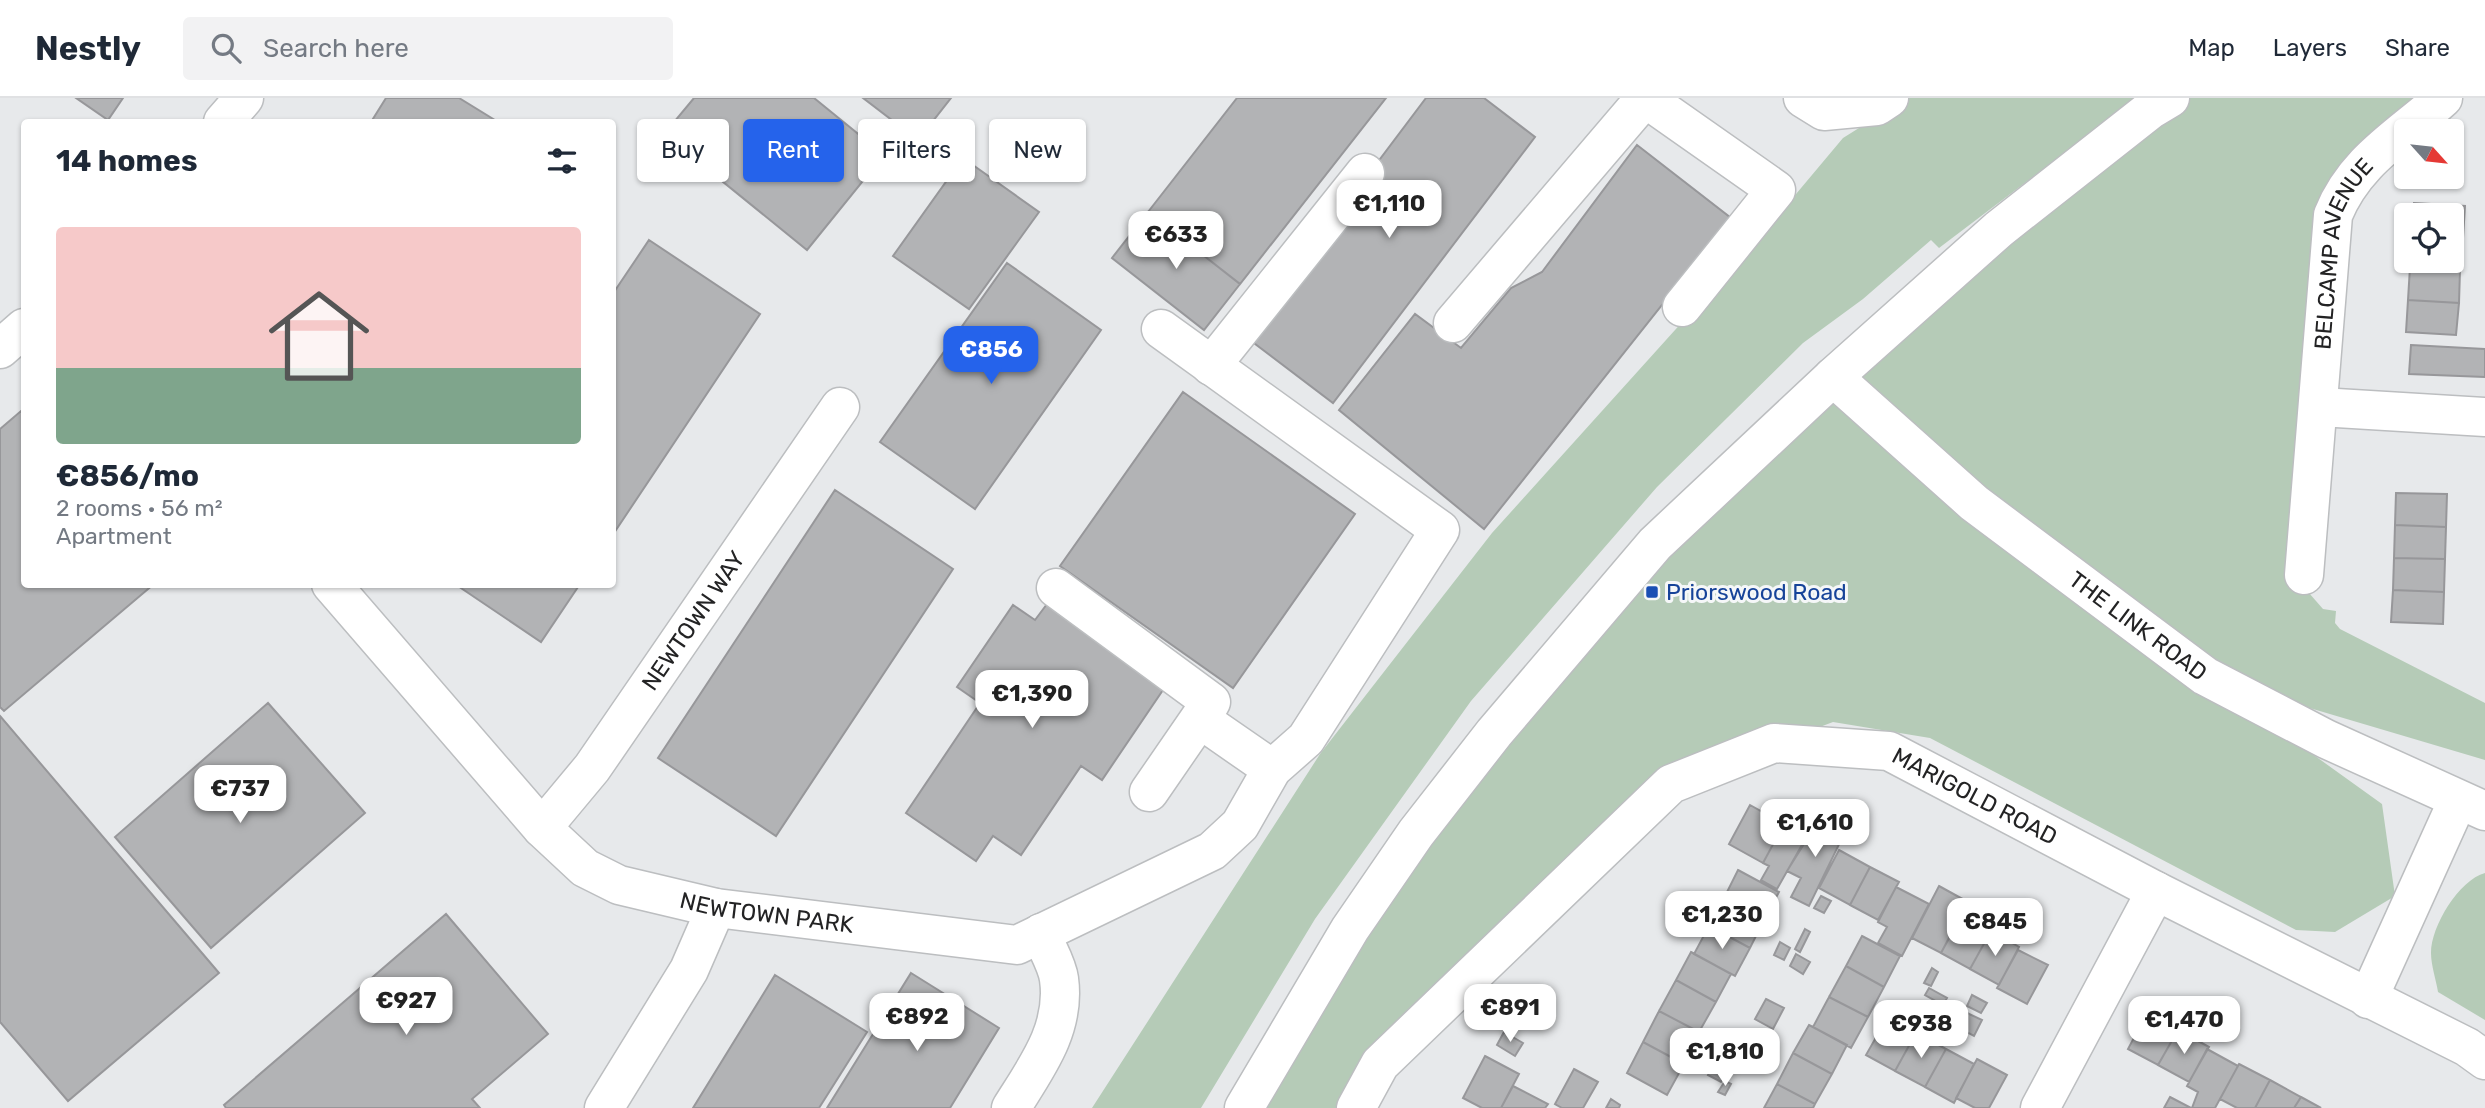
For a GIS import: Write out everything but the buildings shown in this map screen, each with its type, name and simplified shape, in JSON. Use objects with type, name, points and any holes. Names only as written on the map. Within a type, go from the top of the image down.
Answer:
[{"type":"street","points":[[226,119],[244,98]]},
{"type":"street","points":[[1453,323],[1645,98],[1776,190],[1682,307]]},
{"type":"street","points":[[1803,98],[1824,111],[1877,106],[1888,98]]},
{"type":"street","points":[[1244,1108],[1350,929],[1416,833],[1494,733],[1655,544],[1833,377],[1999,229],[2150,110],[2170,98]]},
{"type":"street","name":"BELCAMP AVENUE","points":[[2304,575],[2320,407],[2333,215],[2358,170],[2443,98]]},
{"type":"street","points":[[1161,329],[1211,366],[1365,173]]},
{"type":"street","points":[[0,349],[21,331]]},
{"type":"street","name":"NEWTOWN PARK","points":[[334,588],[542,828],[584,868],[619,885],[716,908],[1017,945],[1212,851],[1240,825],[1272,769],[1306,739],[1440,530],[1211,366]]},
{"type":"street","name":"THE LINK ROAD","points":[[1833,377],[1974,503],[2204,676],[2326,739],[2472,805]]},
{"type":"street","name":"NEWTOWN WAY","points":[[542,828],[592,768],[840,407]]},
{"type":"street","points":[[2320,407],[2485,417]]},
{"type":"street","points":[[1056,588],[1211,702],[1149,792]]},
{"type":"street","points":[[1200,719],[1272,769]]},
{"type":"street","name":"MARIGOLD ROAD","points":[[1356,1108],[1380,1065],[1671,784],[1774,743],[1889,751],[2156,891],[2468,1047],[2485,1060]]},
{"type":"street","points":[[2368,999],[2472,805]]},
{"type":"street","points":[[2040,1108],[2156,891]]},
{"type":"street","points":[[604,1108],[689,970],[716,908]]},
{"type":"street","points":[[1011,1108],[1050,1044],[1059,1012],[1059,977],[1052,928]]},
{"type":"green space","points":[[1907,98],[2137,98],[1939,248],[1931,240],[1863,299],[1803,343],[1657,487],[1471,701],[1315,919],[1201,1108],[1092,1108],[1320,754],[1492,533],[1776,218],[1843,138]]},
{"type":"green space","points":[[2178,98],[2444,98],[2421,119],[2394,119],[2394,144],[2341,192],[2295,577],[2323,609],[2336,611],[2335,623],[2340,629],[2485,703],[2485,760],[2205,677],[2382,804],[2395,896],[2335,932],[2296,930],[1930,738],[1833,722],[1671,783],[1355,1108],[1244,1108],[1378,882],[1655,545]]},
{"type":"green space","points":[[2485,873],[2485,1020],[2438,992],[2431,953],[2436,930],[2448,905],[2475,877]]},
{"type":"place","name":"Priorswood Road","points":[[1652,592]]}]
